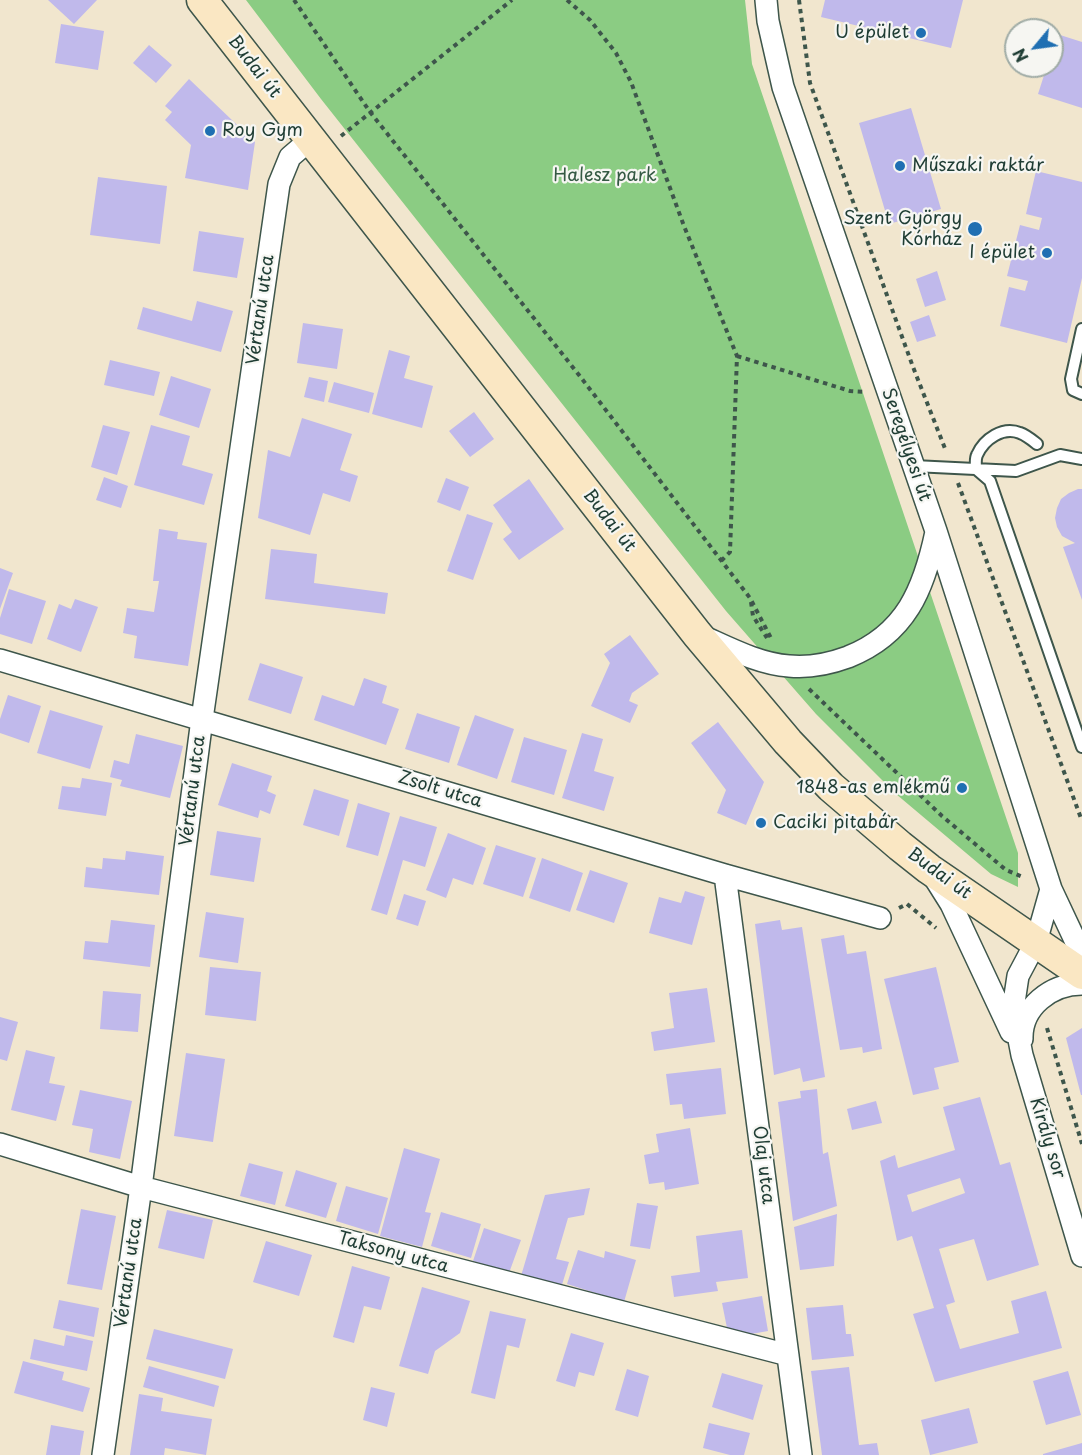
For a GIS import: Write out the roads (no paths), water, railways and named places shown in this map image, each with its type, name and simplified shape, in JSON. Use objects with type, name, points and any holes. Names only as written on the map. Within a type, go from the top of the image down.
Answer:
[{"type":"main road","name":"Budai út","points":[[202,0],[697,634],[788,742],[831,787],[870,822],[929,869],[1082,974]]},
{"type":"street","name":"Seregélyesi út","points":[[766,0],[770,31],[783,87],[936,531],[1051,889],[1082,955]]},
{"type":"street","name":"Vértanú utca","points":[[103,1455],[141,1187],[202,719],[279,184],[290,157],[316,145]]},
{"type":"street","points":[[697,634],[754,658],[787,666],[821,665],[877,643],[906,614],[918,593],[930,564],[936,531]]},
{"type":"street","name":"Zsolt utca","points":[[0,660],[725,875],[880,918]]},
{"type":"street","name":"Király sor","points":[[929,869],[951,904],[1022,1055]]},
{"type":"street","name":"Olaj utca","points":[[725,875],[801,1455]]},
{"type":"street","points":[[1036,942],[1051,889]]},
{"type":"street","name":"Király sor","points":[[1036,942],[1021,968],[1014,992],[1013,1009],[1022,1055],[1082,1256]]},
{"type":"street","name":"Király sor","points":[[1022,1055],[1022,1031],[1025,1019],[1032,1008],[1041,999],[1058,989],[1067,985],[1082,984]]},
{"type":"street","name":"Taksony utca","points":[[0,1144],[141,1187],[788,1355]]},
{"type":"lane","points":[[1082,329],[1071,379],[1073,390],[1082,394]]},
{"type":"lane","points":[[1037,444],[1019,432],[1006,431],[995,435],[985,442],[976,457],[976,469],[990,481],[1082,747]]},
{"type":"lane","points":[[914,466],[1016,471],[1060,455],[1082,459]]},
{"type":"place","name":"U épület","points":[[921,33]]},
{"type":"place","name":"Roy Gym","points":[[210,131]]},
{"type":"place","name":"Műszaki raktár","points":[[900,166]]},
{"type":"place","name":"Szent György Kórház","points":[[975,229]]},
{"type":"place","name":"I épület","points":[[1047,253]]},
{"type":"place","name":"1848-as emlékmű","points":[[962,788]]},
{"type":"place","name":"Caciki pitabár","points":[[761,823]]},
{"type":"park label","name":"Halesz park","points":[[605,176]]}]
